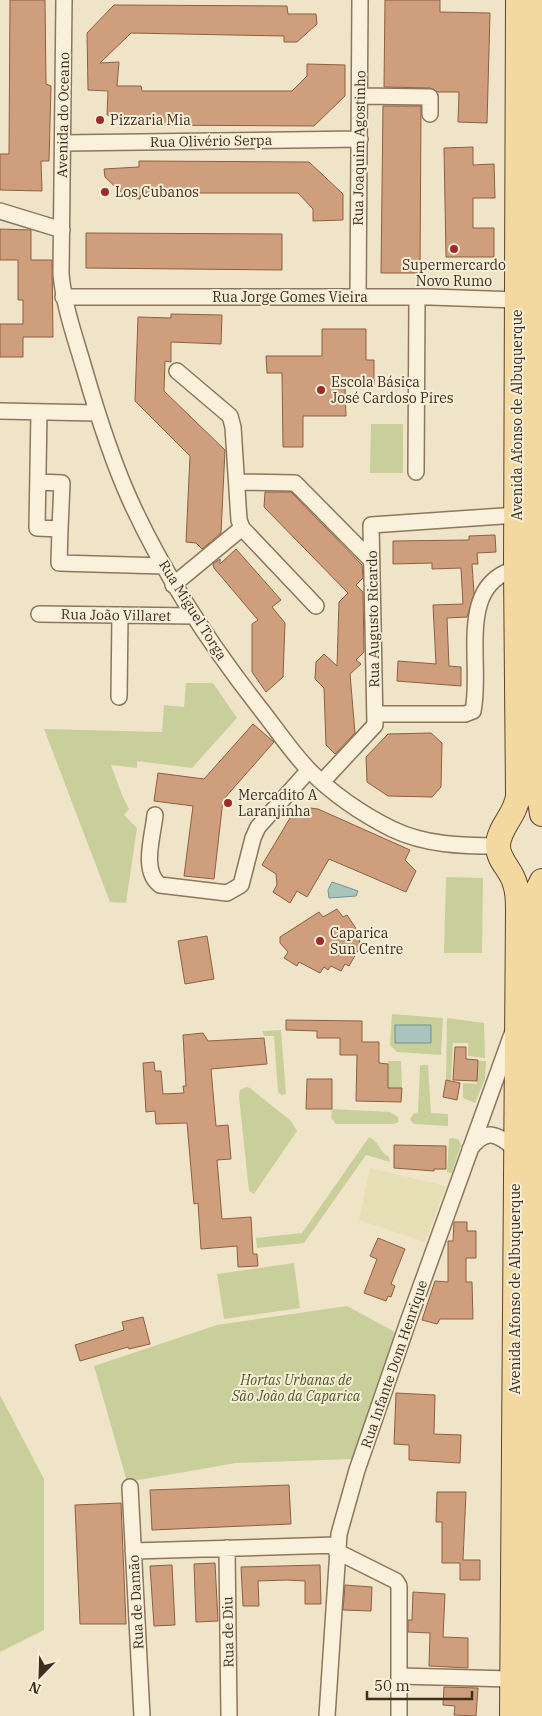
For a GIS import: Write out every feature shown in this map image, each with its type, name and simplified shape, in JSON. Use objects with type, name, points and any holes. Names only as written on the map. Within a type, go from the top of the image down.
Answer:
[{"type":"main road","name":"Avenida Afonso de Albuquerque","points":[[512,1716],[517,900],[515,884],[502,846],[518,796],[516,569],[518,0]]},
{"type":"main road","name":"Avenida Afonso de Albuquerque","points":[[537,0],[538,788],[542,814]]},
{"type":"main road","points":[[542,820],[529,816],[512,820],[502,846],[521,875],[530,875],[542,871]]},
{"type":"main road","name":"Avenida Afonso de Albuquerque","points":[[532,1716],[538,1578],[537,906],[538,893],[542,881]]},
{"type":"street","name":"Avenida do Oceano","points":[[62,230],[64,0]]},
{"type":"street","name":"Rua Joaquim Agostinho","points":[[358,297],[360,0]]},
{"type":"street","points":[[360,96],[430,97],[430,114]]},
{"type":"street","name":"Rua Olivério Serpa","points":[[63,142],[360,139]]},
{"type":"street","points":[[0,211],[62,230]]},
{"type":"street","name":"Rua Miguel Torga","points":[[62,230],[63,297],[97,413],[130,500],[173,584],[239,681],[309,770],[345,800],[393,829],[447,844],[502,846]]},
{"type":"street","name":"Rua Jorge Gomes Vieira","points":[[63,297],[416,297],[517,300]]},
{"type":"street","points":[[416,297],[416,472]]},
{"type":"street","points":[[177,371],[230,416],[234,427],[239,520],[242,528],[316,606]]},
{"type":"street","points":[[0,411],[97,413]]},
{"type":"street","points":[[39,412],[37,528],[60,528]]},
{"type":"street","points":[[38,482],[62,483],[58,563],[164,566]]},
{"type":"street","points":[[237,482],[295,483],[371,560]]},
{"type":"street","name":"Rua Augusto Ricardo","points":[[322,782],[375,725],[371,525],[517,515]]},
{"type":"street","points":[[173,584],[242,528]]},
{"type":"street","points":[[374,714],[469,714],[473,711],[476,616],[480,600],[483,591],[495,577],[516,569]]},
{"type":"street","name":"Rua João Villaret","points":[[38,614],[194,616]]},
{"type":"street","points":[[119,697],[120,615]]},
{"type":"street","points":[[155,815],[149,869],[155,882],[160,885],[227,893],[241,885],[253,838],[258,827],[309,770]]},
{"type":"street","name":"Rua Infante Dom Henrique","points":[[327,1716],[337,1548],[357,1470],[469,1150],[516,1023]]},
{"type":"street","points":[[469,1150],[478,1138],[489,1134],[504,1139],[515,1149]]},
{"type":"street","name":"Rua de Damão","points":[[130,1487],[142,1716]]},
{"type":"street","points":[[133,1551],[227,1548],[337,1548],[396,1581],[400,1586],[399,1716]]},
{"type":"street","name":"Rua de Diu","points":[[227,1548],[229,1716]]},
{"type":"street","points":[[400,1676],[513,1679]]},
{"type":"shaded area","points":[[370,1168],[446,1186],[425,1242],[359,1220]]},
{"type":"green space","points":[[371,424],[403,424],[403,473],[370,473]]},
{"type":"green space","points":[[186,683],[213,683],[237,718],[192,768],[137,761],[137,768],[111,765],[129,809],[124,815],[137,828],[126,903],[110,902],[44,729],[162,732],[164,705],[184,707]]},
{"type":"green space","points":[[446,877],[483,878],[482,953],[444,953]]},
{"type":"green space","points":[[392,1014],[443,1018],[441,1055],[397,1052],[390,1045]]},
{"type":"green space","points":[[447,1018],[484,1023],[485,1058],[468,1056],[468,1043],[453,1043],[451,1081],[446,1080]]},
{"type":"green space","points":[[281,1030],[286,1094],[281,1095],[278,1092],[274,1036],[264,1036],[262,1031]]},
{"type":"green space","points":[[388,1061],[401,1061],[402,1088],[388,1088]]},
{"type":"green space","points":[[478,1061],[486,1061],[485,1079],[475,1103],[463,1098],[463,1083],[477,1084]]},
{"type":"green space","points":[[420,1065],[428,1065],[431,1113],[448,1114],[448,1126],[414,1124],[410,1120],[413,1114],[418,1112]]},
{"type":"green space","points":[[246,1087],[250,1088],[291,1121],[297,1131],[254,1194],[249,1191],[239,1097],[240,1090]]},
{"type":"green space","points":[[332,1109],[390,1112],[398,1117],[398,1122],[394,1124],[336,1124],[331,1118]]},
{"type":"green space","points":[[369,1137],[389,1157],[390,1162],[366,1155],[304,1243],[257,1248],[256,1238],[302,1233]]},
{"type":"green space","points":[[449,1139],[459,1140],[461,1145],[452,1173],[447,1172]]},
{"type":"green space","points":[[294,1263],[300,1308],[224,1319],[217,1274]]},
{"type":"green space","name":"Hortas Urbanas de São João da Caparica","points":[[347,1306],[395,1332],[352,1459],[236,1463],[127,1482],[94,1366],[217,1325]]},
{"type":"green space","points":[[0,1395],[44,1479],[44,1630],[0,1652]]},
{"type":"water","points":[[332,882],[358,891],[356,896],[329,898],[328,890]]},
{"type":"water","points":[[395,1025],[431,1025],[431,1043],[395,1043]]},
{"type":"building","points":[[10,0],[45,0],[46,84],[51,86],[49,161],[41,161],[42,191],[0,190],[0,154],[9,154]]},
{"type":"building","points":[[385,0],[440,0],[440,12],[490,13],[487,123],[458,122],[459,92],[438,92],[430,88],[384,87]]},
{"type":"building","points":[[114,5],[287,6],[288,14],[316,14],[317,24],[297,42],[284,42],[284,36],[131,33],[100,63],[119,62],[117,86],[141,86],[142,91],[292,91],[307,76],[307,64],[345,65],[345,96],[314,126],[141,125],[141,116],[107,115],[108,91],[88,90],[87,33]]},
{"type":"building","points":[[383,106],[421,106],[420,273],[381,273]]},
{"type":"building","points":[[473,147],[473,165],[494,164],[495,198],[473,198],[473,228],[494,228],[494,257],[446,257],[444,148]]},
{"type":"building","points":[[139,161],[309,162],[343,194],[343,220],[313,221],[313,209],[298,193],[141,193],[140,199],[127,198],[105,177],[104,169],[139,167]]},
{"type":"building","points":[[0,229],[31,230],[31,260],[52,260],[53,337],[23,337],[23,357],[0,357],[0,324],[23,324],[23,300],[18,300],[18,260],[0,260]]},
{"type":"building","points":[[86,233],[282,234],[282,270],[86,268]]},
{"type":"building","points":[[171,314],[222,315],[221,344],[171,342],[171,362],[165,361],[164,391],[225,450],[221,533],[202,549],[196,543],[186,542],[190,456],[135,401],[138,317],[171,318]]},
{"type":"building","points":[[322,329],[366,329],[366,360],[374,360],[374,385],[345,385],[346,416],[303,416],[303,447],[283,447],[282,373],[267,373],[266,356],[322,356]]},
{"type":"building","points":[[265,492],[291,492],[362,565],[363,578],[356,585],[363,592],[364,652],[356,660],[361,664],[350,674],[355,733],[335,754],[326,745],[324,688],[315,679],[316,662],[324,654],[337,666],[339,602],[348,593],[264,507]]},
{"type":"building","points":[[495,535],[496,552],[477,553],[478,564],[472,564],[474,594],[467,617],[447,618],[449,666],[461,667],[461,686],[397,681],[398,661],[436,664],[433,605],[463,604],[461,568],[432,569],[432,563],[393,564],[393,541],[469,540],[469,536]]},
{"type":"building","points":[[236,549],[281,600],[272,607],[285,623],[283,677],[266,692],[252,672],[252,624],[258,620],[214,568],[213,564],[220,559],[220,564]]},
{"type":"building","points":[[253,724],[274,742],[223,800],[214,879],[184,876],[193,806],[154,801],[158,773],[204,779]]},
{"type":"building","points":[[431,733],[442,743],[441,787],[432,797],[388,796],[367,782],[366,757],[388,734]]},
{"type":"building","points":[[302,809],[318,809],[410,850],[405,860],[416,871],[406,892],[329,859],[307,897],[297,891],[290,903],[273,892],[277,885],[276,874],[262,865],[290,818]]},
{"type":"building","name":"Caparica Sun Centre","points":[[337,909],[343,917],[347,915],[359,933],[360,947],[349,966],[345,964],[341,971],[331,966],[328,970],[324,967],[320,973],[299,962],[297,966],[284,958],[288,952],[280,943],[280,937],[319,912],[323,917]]},
{"type":"building","points":[[207,936],[214,979],[185,984],[178,941]]},
{"type":"building","points":[[286,1020],[362,1021],[362,1042],[379,1042],[379,1063],[388,1064],[388,1088],[402,1088],[401,1102],[356,1101],[357,1055],[340,1055],[340,1038],[317,1038],[317,1031],[286,1030]]},
{"type":"building","points":[[203,1033],[208,1041],[264,1038],[267,1064],[211,1069],[216,1126],[228,1125],[231,1159],[217,1160],[222,1219],[251,1217],[253,1254],[257,1254],[258,1266],[238,1267],[237,1246],[201,1249],[198,1203],[194,1204],[187,1123],[156,1124],[155,1111],[146,1112],[143,1063],[154,1062],[155,1071],[161,1071],[163,1094],[184,1093],[183,1086],[186,1086],[183,1035]]},
{"type":"building","points":[[455,1047],[466,1047],[466,1059],[478,1060],[477,1081],[453,1080]]},
{"type":"building","points":[[307,1079],[332,1079],[332,1109],[306,1109]]},
{"type":"building","points":[[446,1080],[460,1083],[457,1100],[443,1097]]},
{"type":"building","points":[[394,1145],[446,1146],[446,1169],[434,1169],[434,1171],[394,1168]]},
{"type":"building","points":[[454,1222],[467,1222],[467,1231],[476,1231],[476,1258],[466,1258],[466,1282],[472,1282],[473,1319],[440,1319],[437,1324],[422,1320],[435,1281],[448,1282],[448,1241],[453,1241]]},
{"type":"building","points":[[378,1238],[405,1249],[391,1284],[395,1286],[391,1297],[388,1296],[386,1301],[364,1293],[377,1259],[370,1256]]},
{"type":"building","points":[[143,1317],[150,1344],[129,1349],[128,1347],[80,1361],[75,1345],[124,1330],[122,1322]]},
{"type":"building","points":[[396,1393],[435,1395],[434,1434],[461,1435],[460,1463],[409,1460],[409,1445],[394,1444]]},
{"type":"building","points":[[289,1485],[291,1524],[152,1530],[150,1490]]},
{"type":"building","points":[[437,1492],[466,1492],[463,1560],[480,1560],[480,1580],[460,1580],[460,1563],[442,1563],[442,1522],[436,1522]]},
{"type":"building","points":[[121,1503],[126,1624],[80,1624],[75,1505]]},
{"type":"building","points":[[215,1563],[218,1621],[196,1622],[194,1564]]},
{"type":"building","points":[[172,1565],[175,1625],[154,1626],[150,1566]]},
{"type":"building","points":[[320,1565],[321,1604],[305,1604],[305,1581],[286,1580],[258,1581],[259,1606],[243,1606],[241,1567]]},
{"type":"building","points":[[345,1585],[372,1587],[371,1611],[343,1610]]},
{"type":"building","points":[[413,1592],[445,1594],[443,1637],[468,1638],[468,1668],[429,1666],[430,1633],[408,1632],[408,1620],[412,1620]]},
{"type":"building","points":[[444,1687],[478,1688],[476,1716],[454,1715],[455,1706],[443,1705]]},
{"type":"place","name":"Pizzaria Mia","points":[[100,120]]},
{"type":"place","name":"Los Cubanos","points":[[105,192]]},
{"type":"place","name":"Supermercardo Novo Rumo","points":[[454,249]]},
{"type":"place","name":"Escola Básica José Cardoso Pires","points":[[321,390]]},
{"type":"place","name":"Mercadito A Laranjinha","points":[[228,803]]},
{"type":"place","name":"Caparica Sun Centre","points":[[320,941]]}]
